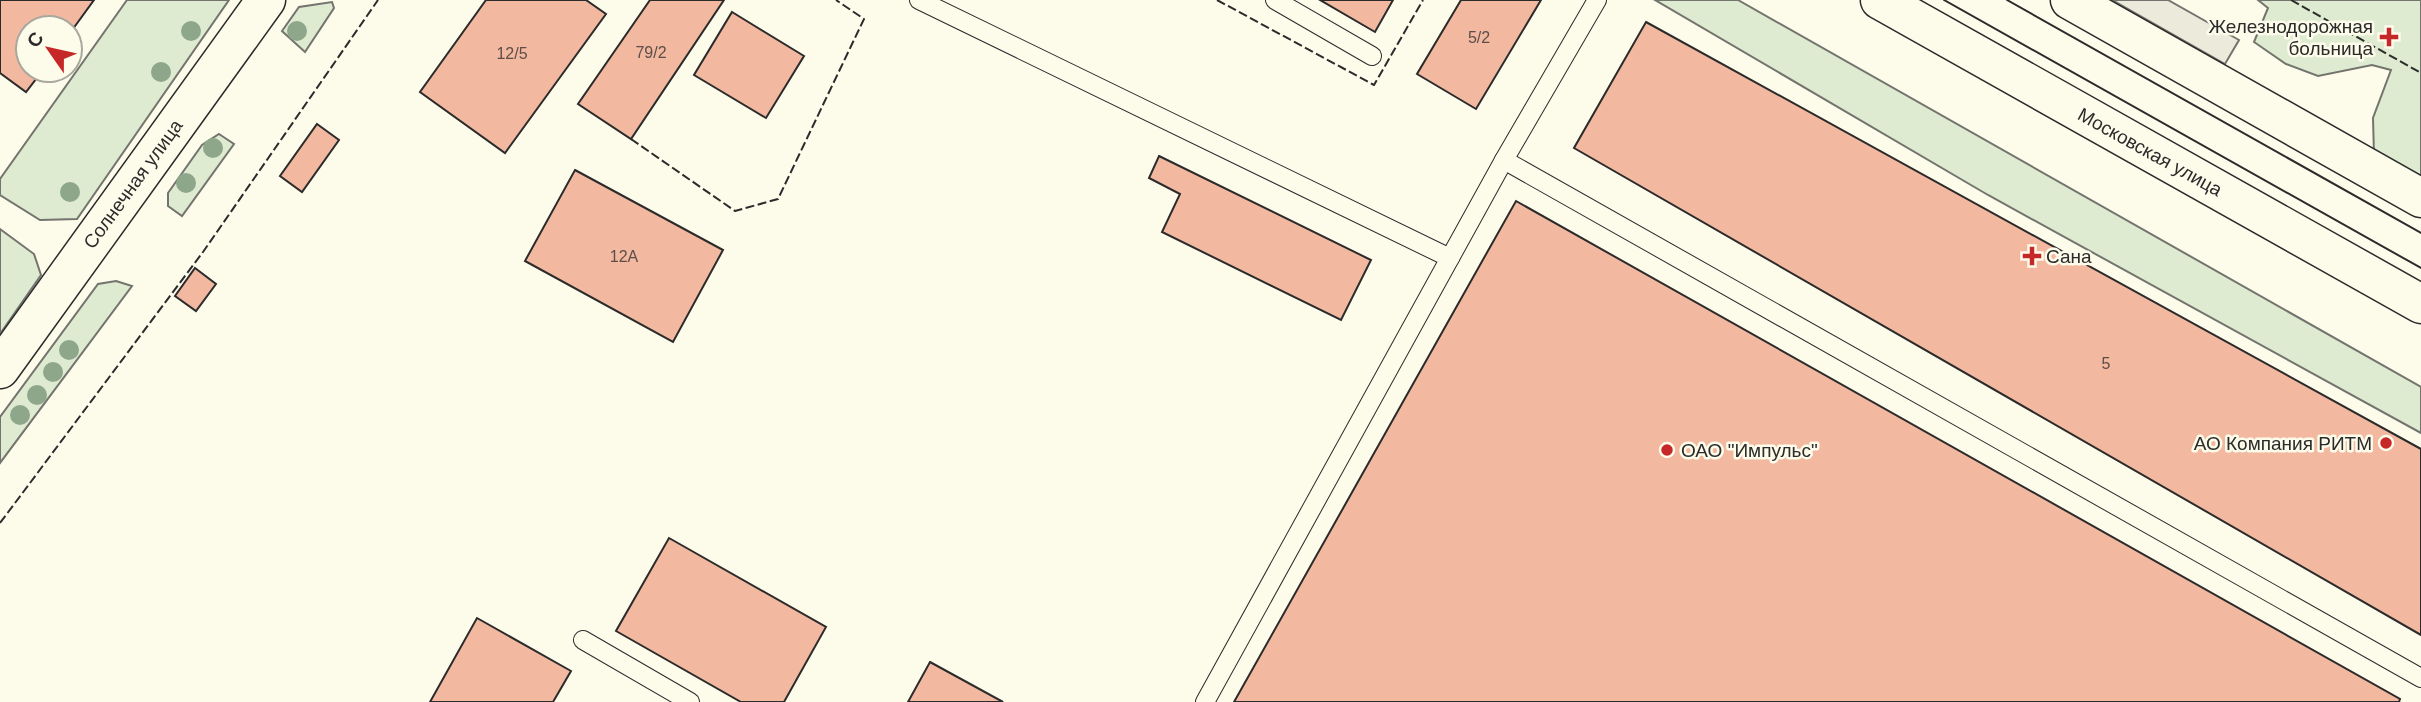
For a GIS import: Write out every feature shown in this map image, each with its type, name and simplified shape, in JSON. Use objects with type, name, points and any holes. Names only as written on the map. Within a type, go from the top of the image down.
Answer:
[{"type":"street","name":"Солнечная улица","points":[[0,369],[266,0]]},
{"type":"street","name":"Московская улица","points":[[1880,0],[2421,304]]},
{"type":"street","points":[[2070,0],[2421,198]]},
{"type":"lane","points":[[919,0],[1450,258]]},
{"type":"lane","points":[[1275,0],[1372,56]]},
{"type":"lane","points":[[1205,702],[1504,160],[1597,0]]},
{"type":"lane","points":[[1504,160],[2421,678]]},
{"type":"lane","points":[[583,640],[690,702]]},
{"type":"green space","points":[[127,0],[229,0],[77,219],[40,220],[0,195],[0,179],[67,84],[84,84],[84,61]]},
{"type":"green space","points":[[1655,0],[1738,0],[2421,387],[2421,433],[1988,195]]},
{"type":"green space","points":[[2258,0],[2421,0],[2421,176],[2374,155],[2373,118],[2391,70],[2372,65],[2318,76],[2286,64],[2254,42],[2268,8]]},
{"type":"green space","points":[[332,2],[334,8],[305,52],[282,31],[299,7]]},
{"type":"green space","points":[[219,134],[234,144],[182,216],[168,206],[168,193],[202,145]]},
{"type":"green space","points":[[0,229],[34,254],[41,275],[0,334]]},
{"type":"green space","points":[[116,281],[132,286],[0,463],[0,417],[98,284]]},
{"type":"shaded area","points":[[2112,0],[2168,0],[2239,40],[2225,64]]},
{"type":"building","points":[[0,0],[94,0],[84,14],[14,14],[14,83],[0,73]]},
{"type":"building","points":[[486,0],[586,0],[606,14],[505,153],[420,92]]},
{"type":"building","points":[[650,0],[724,0],[631,139],[578,104]]},
{"type":"building","points":[[1320,0],[1393,0],[1375,32]]},
{"type":"building","points":[[1461,0],[1541,0],[1476,109],[1417,74]]},
{"type":"building","points":[[732,12],[804,56],[766,118],[694,75]]},
{"type":"building","points":[[1646,22],[2421,449],[2421,635],[1574,148]]},
{"type":"building","points":[[15,84],[32,84],[26,92]]},
{"type":"building","points":[[317,124],[339,140],[302,192],[280,176]]},
{"type":"building","points":[[1159,156],[1371,260],[1341,320],[1162,232],[1180,194],[1149,178]]},
{"type":"building","points":[[575,170],[723,250],[673,342],[525,261]]},
{"type":"building","name":"ОАО \"Импульс\"","points":[[1516,201],[2400,699],[2399,702],[1234,702]]},
{"type":"building","points":[[195,268],[216,284],[196,311],[175,296]]},
{"type":"building","points":[[669,538],[826,627],[784,702],[741,702],[616,631]]},
{"type":"building","points":[[477,618],[571,671],[553,702],[430,702]]},
{"type":"building","points":[[930,662],[1003,702],[908,702]]},
{"type":"tram line","points":[[1944,0],[2421,268]]},
{"type":"tram line","points":[[2007,0],[2421,233]]},
{"type":"fence","points":[[0,523],[203,252],[378,0]]},
{"type":"fence","points":[[631,139],[735,211],[778,199],[864,19],[836,0]]},
{"type":"fence","points":[[1217,0],[1374,85],[1423,0]]},
{"type":"fence","points":[[2291,0],[2421,73]]},
{"type":"place","name":"Железнодорожная больница","points":[[2389,37]]},
{"type":"place","name":"Сана","points":[[2032,256]]},
{"type":"place","name":"АО Компания РИТМ","points":[[2386,443]]},
{"type":"place","name":"ОАО \"Импульс\"","points":[[1667,450]]}]
